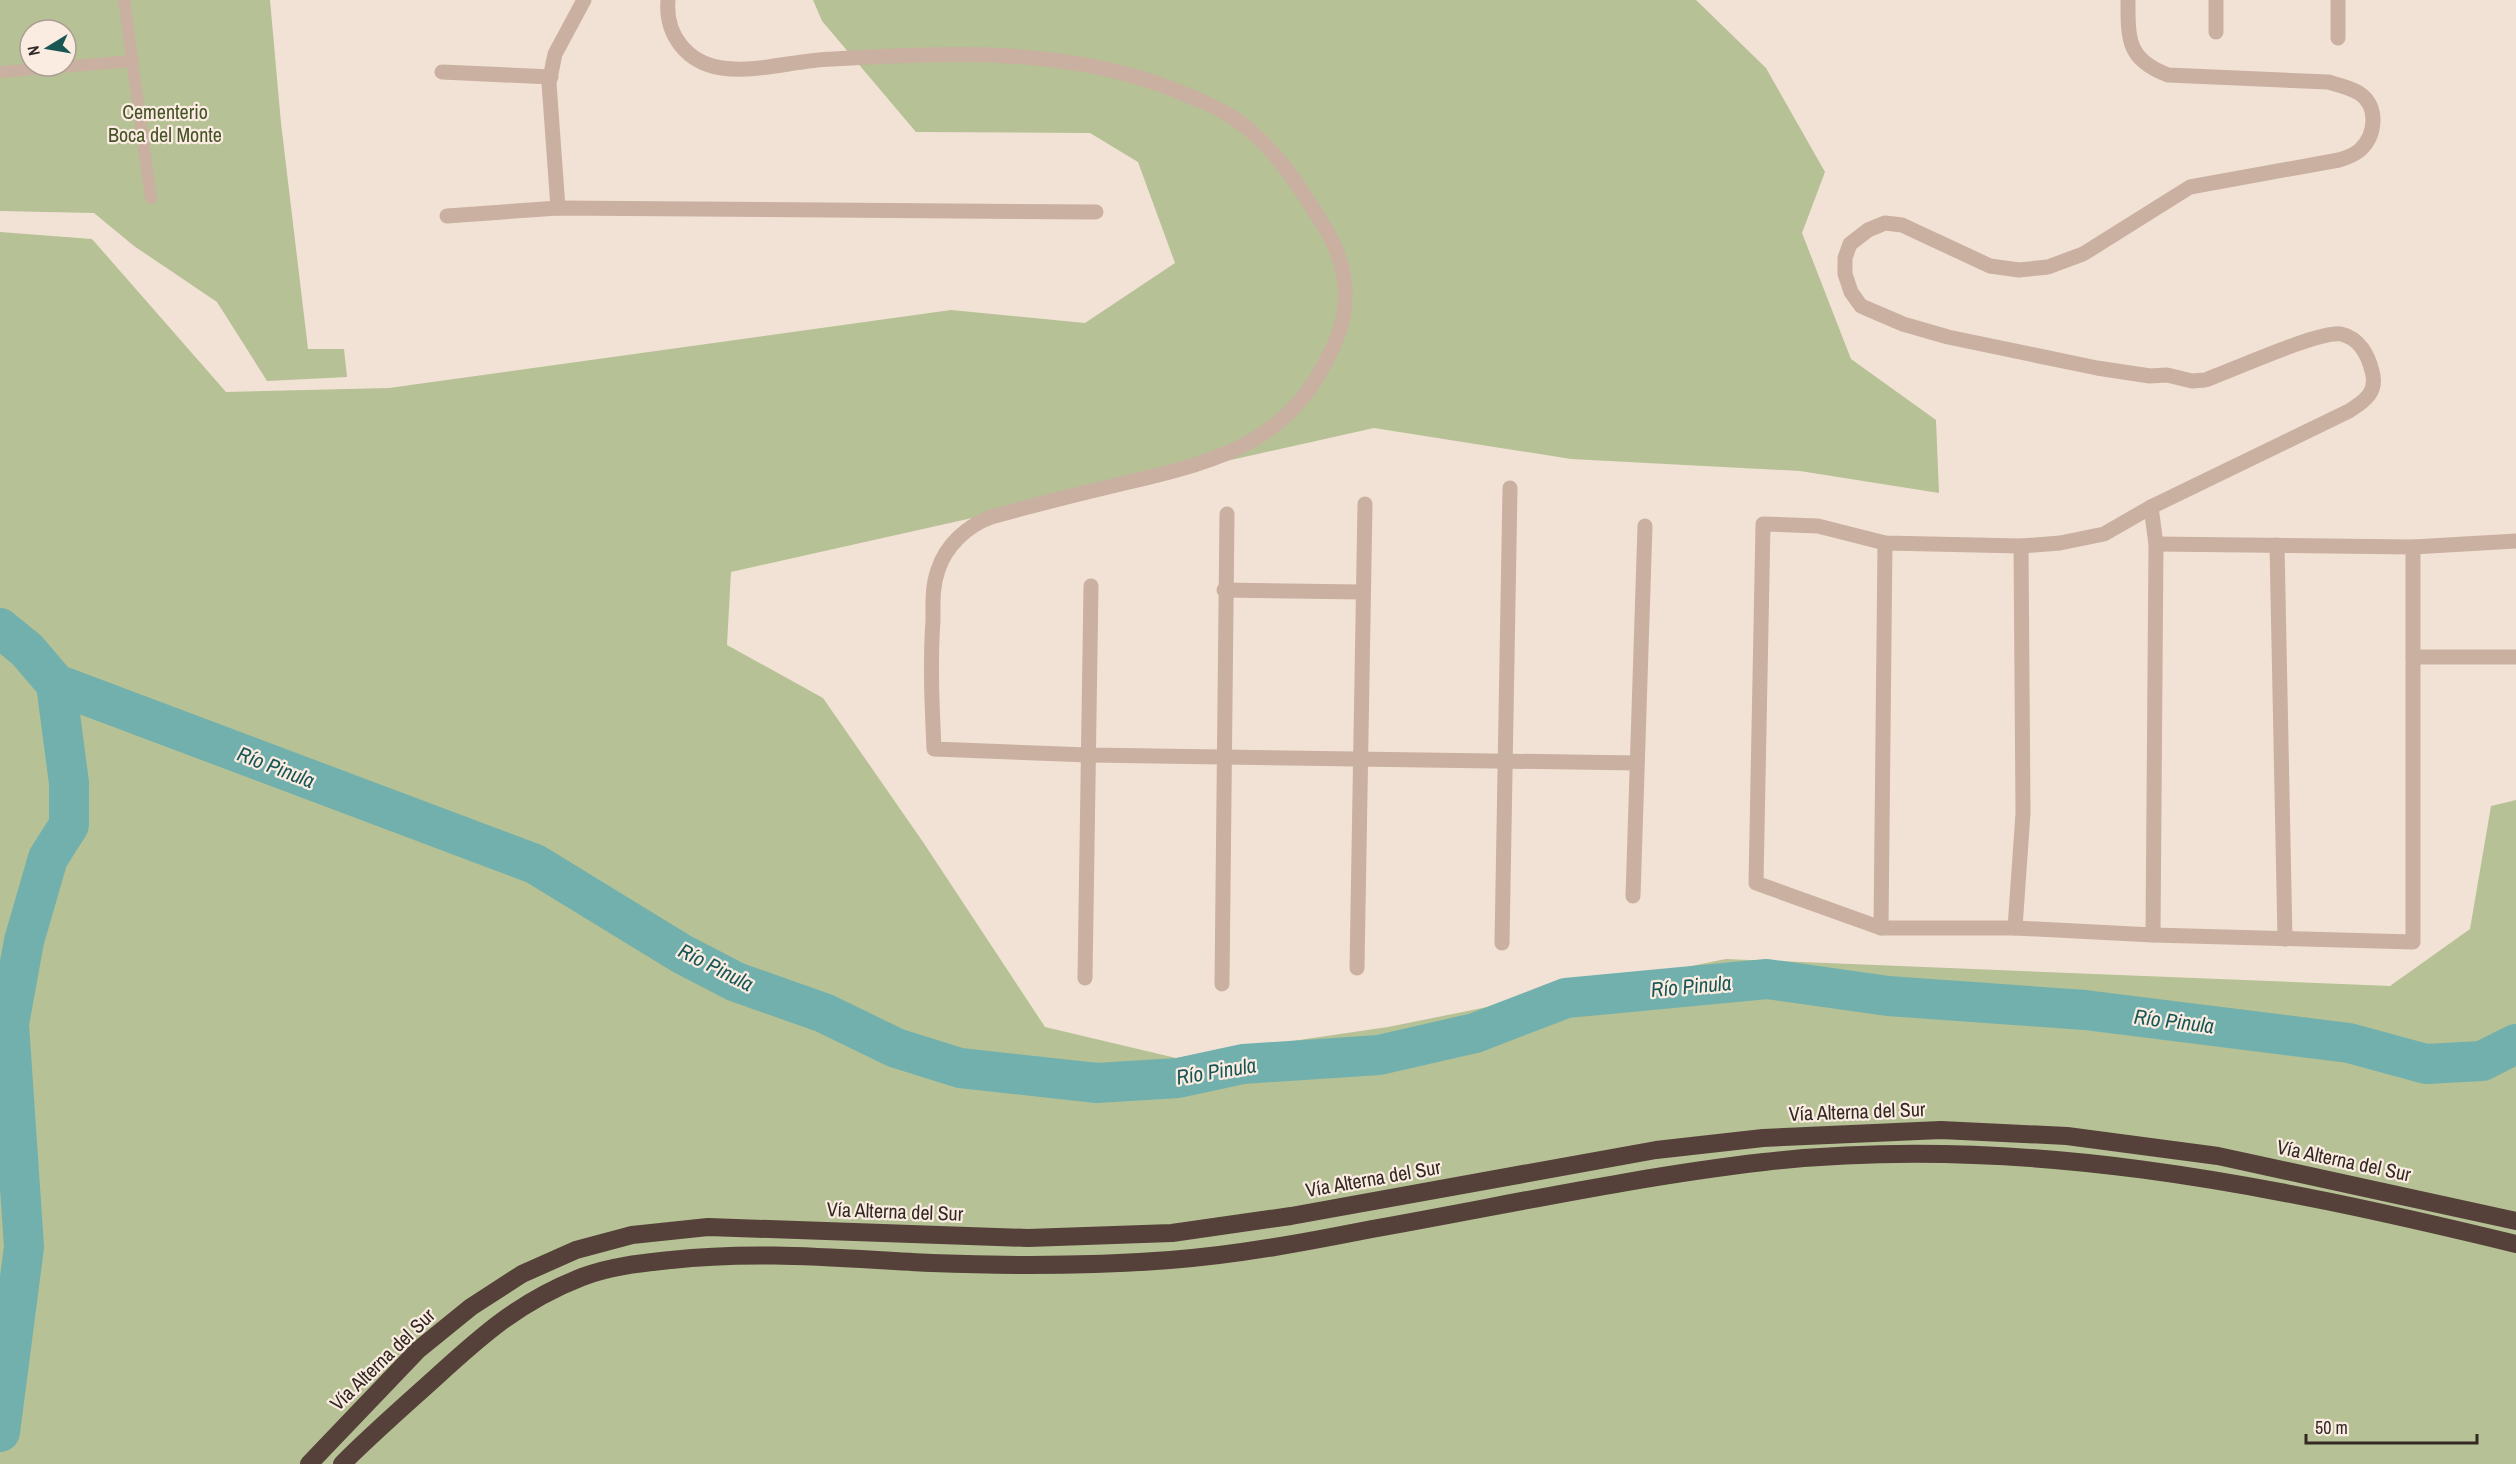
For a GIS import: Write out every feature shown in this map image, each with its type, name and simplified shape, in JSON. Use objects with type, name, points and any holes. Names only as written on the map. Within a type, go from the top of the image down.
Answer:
[{"type":"highway","name":"Vía Alterna del Sur","points":[[309,1464],[418,1350],[471,1307],[522,1274],[576,1250],[632,1235],[708,1227],[1017,1238],[1172,1233],[1291,1216],[1656,1150],[1773,1137],[1941,1130],[2067,1136],[2218,1156],[2516,1221]]},
{"type":"highway","points":[[342,1464],[488,1329],[532,1300],[585,1276],[640,1263],[709,1255],[782,1254],[1029,1266],[1171,1260],[1295,1244],[1663,1176],[1812,1158],[1937,1152],[2065,1158],[2212,1178],[2401,1216],[2516,1244]]},
{"type":"street","points":[[558,208],[551,77],[555,54],[584,0]]},
{"type":"street","points":[[668,0],[669,20],[680,46],[694,58],[720,68],[753,69],[818,59],[900,56],[1025,56],[1101,67],[1162,85],[1209,104],[1236,120],[1254,135],[1280,161],[1328,231],[1341,260],[1346,280],[1346,307],[1340,334],[1326,365],[1310,390],[1262,436],[1233,452],[1196,466],[1025,507],[976,522],[956,540],[938,568],[933,587],[931,648],[934,749],[1088,755],[1637,763]]},
{"type":"street","points":[[2128,0],[2129,43],[2139,58],[2152,70],[2168,75],[2328,82],[2345,87],[2360,94],[2369,104],[2373,115],[2369,138],[2354,154],[2339,160],[2190,188],[2083,254],[2048,267],[2019,270],[1990,266],[1902,225],[1885,223],[1868,230],[1850,244],[1845,258],[1845,274],[1851,292],[1861,306],[1903,324],[1948,337],[2150,376],[2167,375],[2192,381],[2205,380],[2297,344],[2339,334],[2351,338],[2362,347],[2374,378],[2373,390],[2364,401],[2151,507],[2104,534],[2060,543],[2021,546],[1885,543],[1818,526],[1763,524],[1756,884],[1881,928],[2014,928],[2153,935],[2413,942],[2413,547]]},
{"type":"street","points":[[2216,0],[2216,32]]},
{"type":"street","points":[[2338,0],[2338,38]]},
{"type":"street","points":[[442,72],[551,77]]},
{"type":"street","points":[[447,216],[558,208],[1096,212]]},
{"type":"street","points":[[1502,943],[1510,488]]},
{"type":"street","points":[[1357,968],[1365,504]]},
{"type":"street","points":[[2151,507],[2156,544],[2153,935]]},
{"type":"street","points":[[1222,984],[1225,757],[1224,590],[1227,514]]},
{"type":"street","points":[[1633,896],[1645,526]]},
{"type":"street","points":[[2156,544],[2413,547],[2516,542]]},
{"type":"street","points":[[1881,928],[1885,543]]},
{"type":"street","points":[[2277,545],[2285,939]]},
{"type":"street","points":[[2014,928],[2023,813],[2021,546]]},
{"type":"street","points":[[1085,978],[1091,586]]},
{"type":"street","points":[[1224,590],[1362,592]]},
{"type":"street","points":[[2413,657],[2516,657]]},
{"type":"lane","points":[[124,0],[151,198]]},
{"type":"lane","points":[[0,72],[133,61]]},
{"type":"green space","name":"Cementerio Boca del Monte","points":[[0,0],[270,0],[281,123],[308,349],[344,349],[347,377],[267,381],[217,302],[134,246],[94,213],[0,211]]},
{"type":"green space","points":[[813,0],[1696,0],[1766,68],[1825,172],[1802,233],[1851,359],[1936,420],[1939,493],[1800,471],[1571,459],[1374,428],[731,572],[727,645],[823,698],[923,842],[1045,1027],[1176,1058],[1388,1027],[1726,959],[2390,986],[2470,929],[2491,806],[2516,800],[2516,1464],[0,1464],[0,232],[92,239],[226,392],[389,388],[951,310],[1085,323],[1175,263],[1138,162],[1090,133],[916,132],[822,21]]},
{"type":"waterway","name":"Río Pinula","points":[[0,628],[27,650],[56,684],[535,864],[682,954],[736,982],[824,1013],[896,1048],[960,1068],[1097,1083],[1178,1078],[1243,1064],[1379,1055],[1475,1033],[1566,998],[1767,979],[1888,996],[2085,1010],[2349,1043],[2426,1064],[2482,1061],[2516,1044]]},
{"type":"waterway","points":[[0,1432],[24,1247],[9,1024],[24,941],[48,858],[69,825],[69,783],[56,684]]}]
